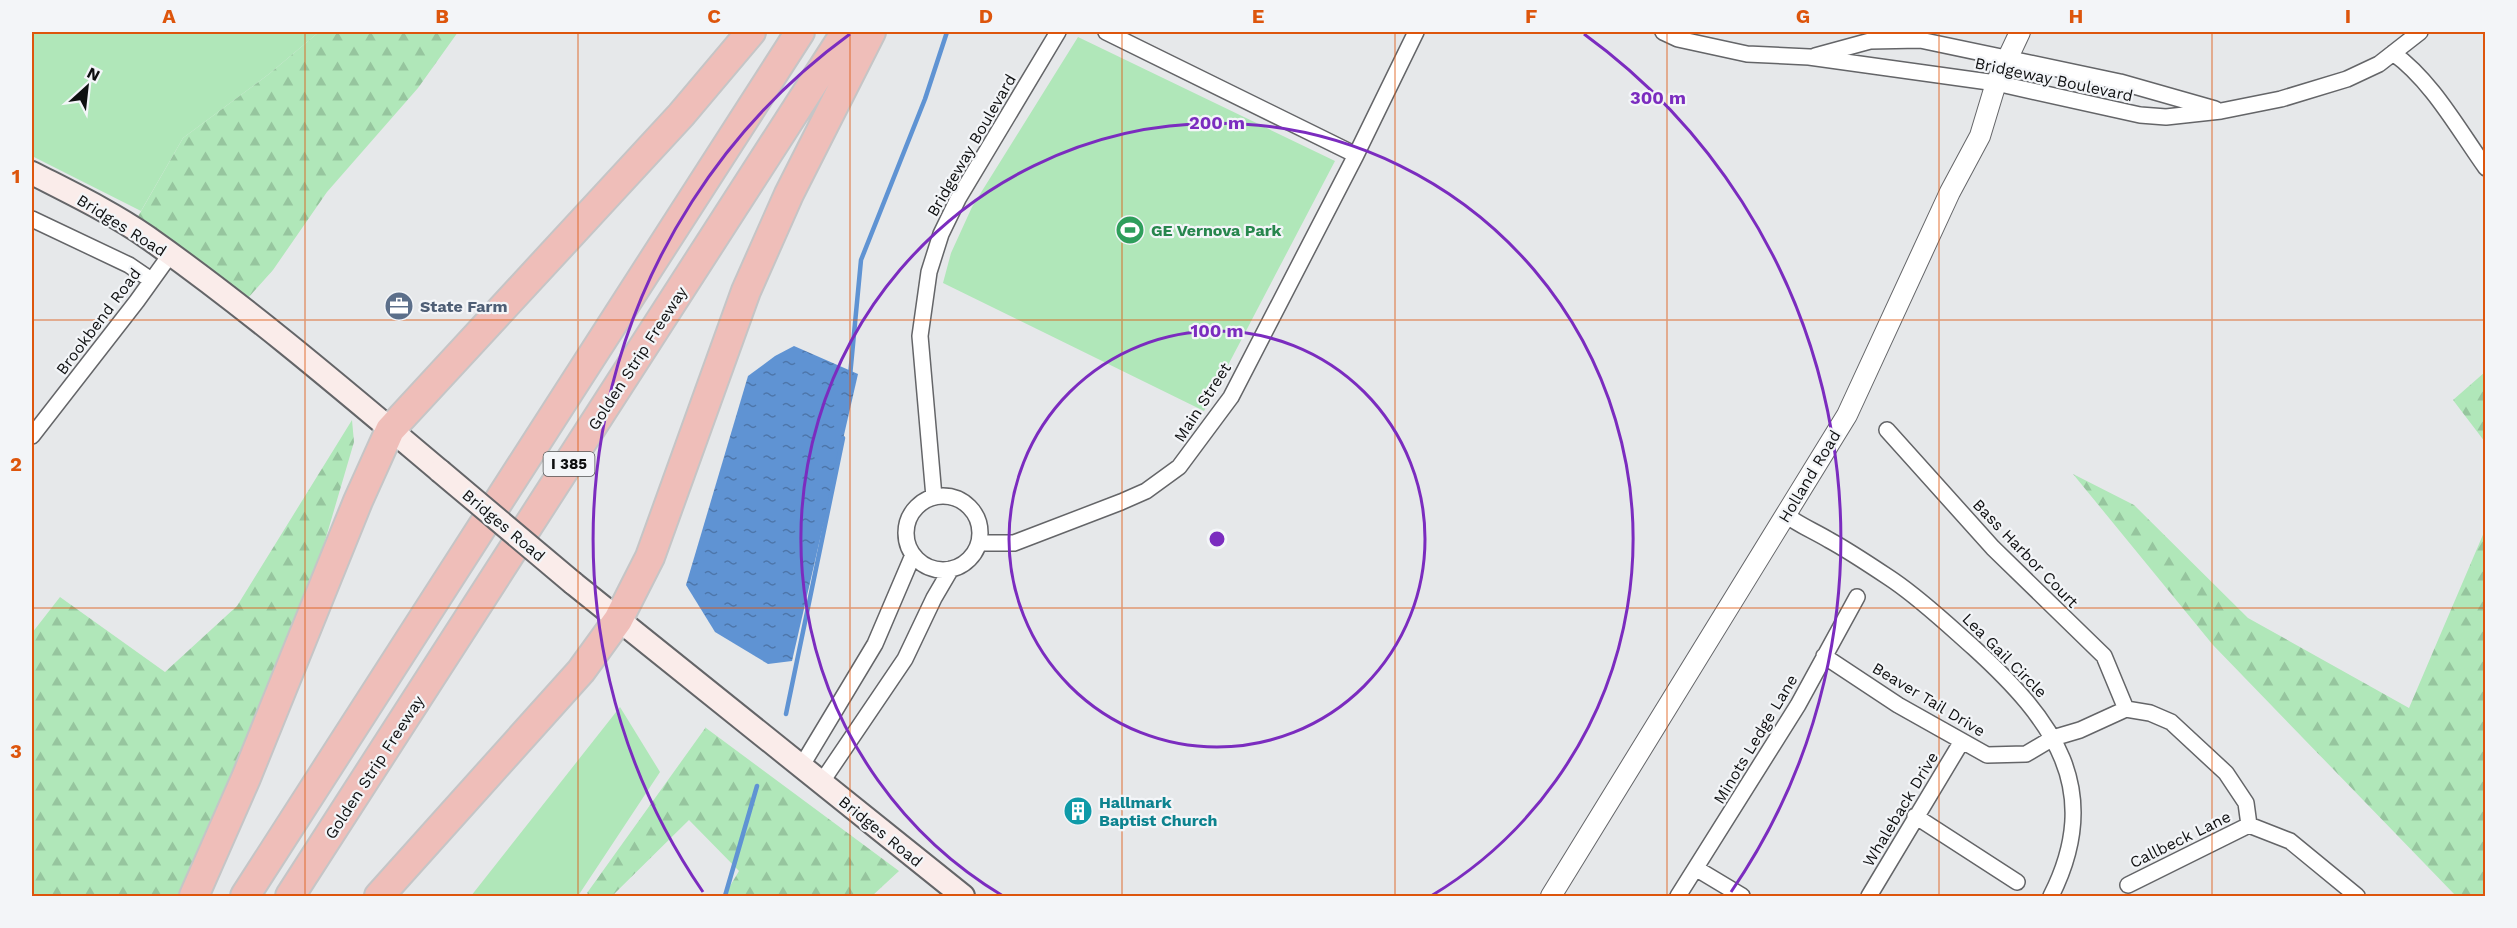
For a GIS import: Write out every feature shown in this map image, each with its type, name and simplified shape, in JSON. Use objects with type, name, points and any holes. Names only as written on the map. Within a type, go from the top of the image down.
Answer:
[{"type":"highway","points":[[194,897],[242,788],[358,501],[390,430],[681,115],[751,32]]},
{"type":"highway","name":"I 385","points":[[245,897],[800,32]]},
{"type":"highway","name":"Golden Strip Freeway","points":[[290,897],[846,32]]},
{"type":"highway","points":[[379,897],[581,671],[618,621],[650,557],[746,291],[789,194],[871,32]]},
{"type":"main road","name":"Bridges Road","points":[[32,173],[93,204],[146,236],[240,307],[618,621],[963,897]]},
{"type":"street","name":"Bridgeway Boulevard","points":[[934,497],[920,336],[929,272],[941,234],[958,199],[1058,32]]},
{"type":"street","points":[[1106,32],[1356,155]]},
{"type":"street","name":"Main Street","points":[[979,543],[1014,543],[1057,527],[1146,491],[1179,467],[1231,397],[1356,155],[1416,32]]},
{"type":"street","name":"Bridgeway Boulevard","points":[[1664,32],[1747,54],[1809,57],[1996,83],[2140,115],[2166,117],[2221,111],[2314,90],[2347,80],[2379,64],[2420,32]]},
{"type":"street","name":"Holland Road","points":[[1556,895],[1847,415],[1950,192],[1980,136],[1996,83],[2020,32]]},
{"type":"street","name":"Bridgeway Boulevard","points":[[1809,57],[1870,41],[1920,40],[2121,82],[2221,111]]},
{"type":"street","points":[[2393,53],[2410,65],[2425,82],[2486,168]]},
{"type":"street","points":[[32,219],[129,265],[151,280]]},
{"type":"street","name":"Brookbend Road","points":[[32,436],[170,255]]},
{"type":"street","name":"Bass Harbor Court","points":[[1887,429],[1993,548],[2104,656],[2126,709]]},
{"type":"street","points":[[951,496],[966,504],[977,517],[979,543],[971,557],[951,569],[942,570],[926,566],[913,555],[906,540],[909,516],[919,504],[934,497],[951,496]]},
{"type":"street","name":"Lea Gail Circle","points":[[1786,515],[1895,581],[1927,606],[2023,695],[2037,713],[2053,738],[2069,777],[2072,794],[2073,820],[2066,862],[2051,897]]},
{"type":"street","points":[[801,767],[875,644],[913,555]]},
{"type":"street","points":[[821,783],[905,659],[934,598],[951,569]]},
{"type":"street","name":"Minots Ledge Lane","points":[[1678,897],[1798,705],[1857,597]]},
{"type":"street","name":"Beaver Tail Drive","points":[[1824,656],[1898,705],[1987,755],[2026,754],[2053,738],[2080,730],[2126,709]]},
{"type":"street","points":[[2126,709],[2150,713],[2171,722],[2226,773],[2246,803],[2249,825],[2290,841],[2357,897]]},
{"type":"street","name":"Whaleback Drive","points":[[1869,897],[1915,816],[1962,741]]},
{"type":"street","points":[[1915,816],[2017,882]]},
{"type":"street","name":"Callbeck Lane","points":[[2128,885],[2249,825]]},
{"type":"street","points":[[1697,869],[1742,897]]},
{"type":"green space","points":[[32,32],[319,32],[269,74],[183,138],[141,211],[32,156]]},
{"type":"green space","points":[[319,32],[458,32],[418,88],[327,192],[273,270],[232,316],[153,250],[128,234],[183,138],[269,74]]},
{"type":"green space","name":"GE Vernova Park","points":[[1078,37],[1335,161],[1204,411],[943,283],[951,253],[972,207]]},
{"type":"green space","points":[[2485,372],[2485,442],[2453,400]]},
{"type":"green space","points":[[352,420],[354,442],[320,558],[240,768],[180,896],[32,896],[32,633],[60,597],[165,672],[237,606]]},
{"type":"green space","points":[[2073,474],[2134,505],[2248,618],[2409,708],[2485,530],[2485,896],[2456,896],[2213,645]]},
{"type":"green space","points":[[620,707],[660,772],[578,896],[471,896]]},
{"type":"green space","points":[[706,727],[899,871],[872,896],[724,896],[739,871],[689,820],[612,896],[590,896],[587,893]]},
{"type":"water","points":[[794,346],[858,374],[792,661],[768,664],[715,632],[686,585],[748,376],[775,356]]},
{"type":"waterway","points":[[850,376],[861,260],[925,99],[947,32]]},
{"type":"waterway","points":[[786,714],[843,438]]},
{"type":"waterway","points":[[725,896],[757,786]]},
{"type":"place","name":"GE Vernova Park","points":[[1130,230]]},
{"type":"place","name":"State Farm","points":[[399,306]]},
{"type":"place","name":"Hallmark Baptist Church","points":[[1078,811]]}]
